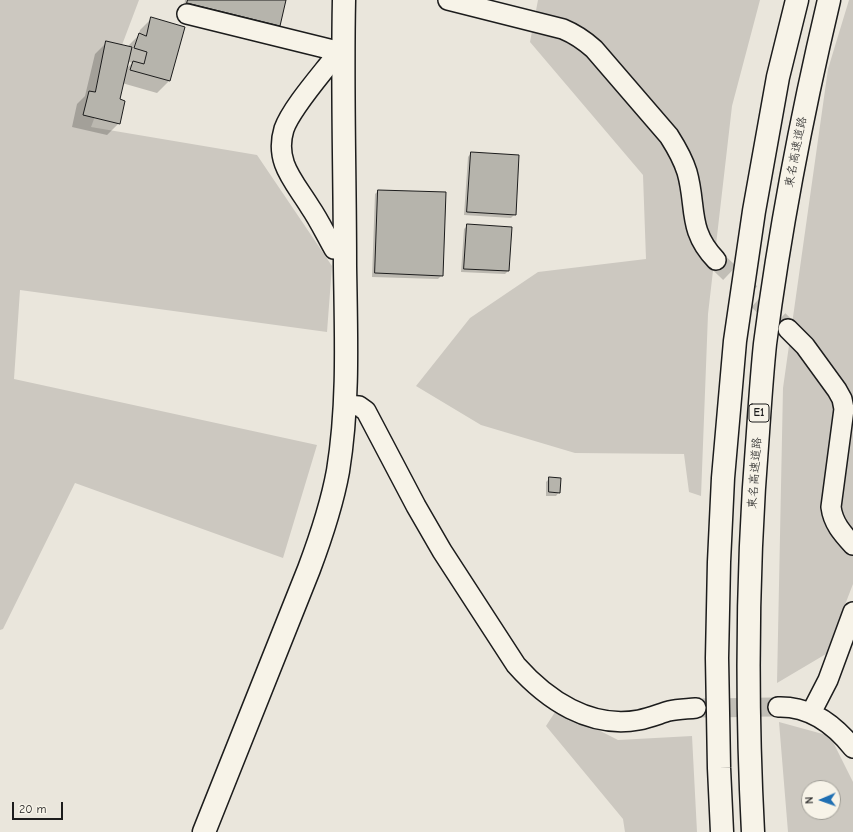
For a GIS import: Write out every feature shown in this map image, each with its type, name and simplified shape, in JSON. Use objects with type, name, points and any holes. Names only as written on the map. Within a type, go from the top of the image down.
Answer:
[{"type":"main road","points":[[204,832],[321,537],[338,472],[345,405],[345,249],[338,50],[344,0]]},
{"type":"main road","points":[[722,832],[717,658],[719,562],[723,478],[734,348],[754,211],[778,77],[797,0]]},
{"type":"main road","name":"東名高速道路","points":[[753,832],[748,659],[749,565],[754,480],[765,346],[784,214],[809,84],[829,0]]},
{"type":"main road","points":[[749,718],[767,832]]},
{"type":"street","points":[[448,0],[563,30],[579,37],[594,49],[669,136],[675,145],[685,164],[688,174],[696,229],[701,241],[716,260]]},
{"type":"street","points":[[187,14],[338,50],[333,59],[293,112],[284,129],[281,148],[284,167],[316,216],[334,249],[345,249]]},
{"type":"street","points":[[788,329],[805,346],[842,399],[848,405],[843,420],[831,507],[832,514],[838,528],[853,544]]},
{"type":"street","points":[[345,405],[359,406],[366,412],[420,512],[456,573],[516,664],[540,689],[554,700],[585,715],[598,720],[612,722],[640,720],[668,712],[696,708]]},
{"type":"street","points":[[811,713],[828,680],[853,612]]},
{"type":"street","points":[[778,708],[797,709],[811,713],[835,728],[853,748]]},
{"type":"shaded area","points":[[0,0],[139,0],[91,127],[257,155],[332,266],[327,332],[20,290],[14,379],[317,445],[283,558],[75,483],[3,629],[0,630]]},
{"type":"shaded area","points":[[538,0],[760,0],[732,106],[708,314],[701,496],[689,492],[684,454],[575,453],[481,425],[416,386],[470,318],[538,272],[646,259],[643,175],[530,42]]},
{"type":"shaded area","points":[[849,0],[853,0],[853,584],[826,654],[777,683],[783,388],[828,69]]},
{"type":"shaded area","points":[[557,709],[618,740],[692,736],[697,832],[625,832],[623,819],[546,726]]},
{"type":"shaded area","points":[[779,722],[830,736],[853,782],[853,832],[788,832]]},
{"type":"building","points":[[188,0],[286,0],[280,26],[187,3]]},
{"type":"building","points":[[151,17],[185,27],[170,81],[130,70],[133,61],[144,64],[147,52],[134,48],[139,33],[146,36]]},
{"type":"building","points":[[106,41],[132,47],[120,99],[125,101],[120,124],[83,115],[89,91],[95,92]]},
{"type":"building","points":[[471,152],[519,155],[516,215],[467,212]]},
{"type":"building","points":[[378,190],[446,192],[443,276],[375,273]]},
{"type":"building","points":[[467,224],[512,227],[509,271],[464,269]]},
{"type":"building","points":[[549,477],[561,478],[560,493],[549,492]]},
{"type":"tunnel","points":[[716,260],[788,329]]},
{"type":"tunnel","points":[[696,708],[778,707]]}]
